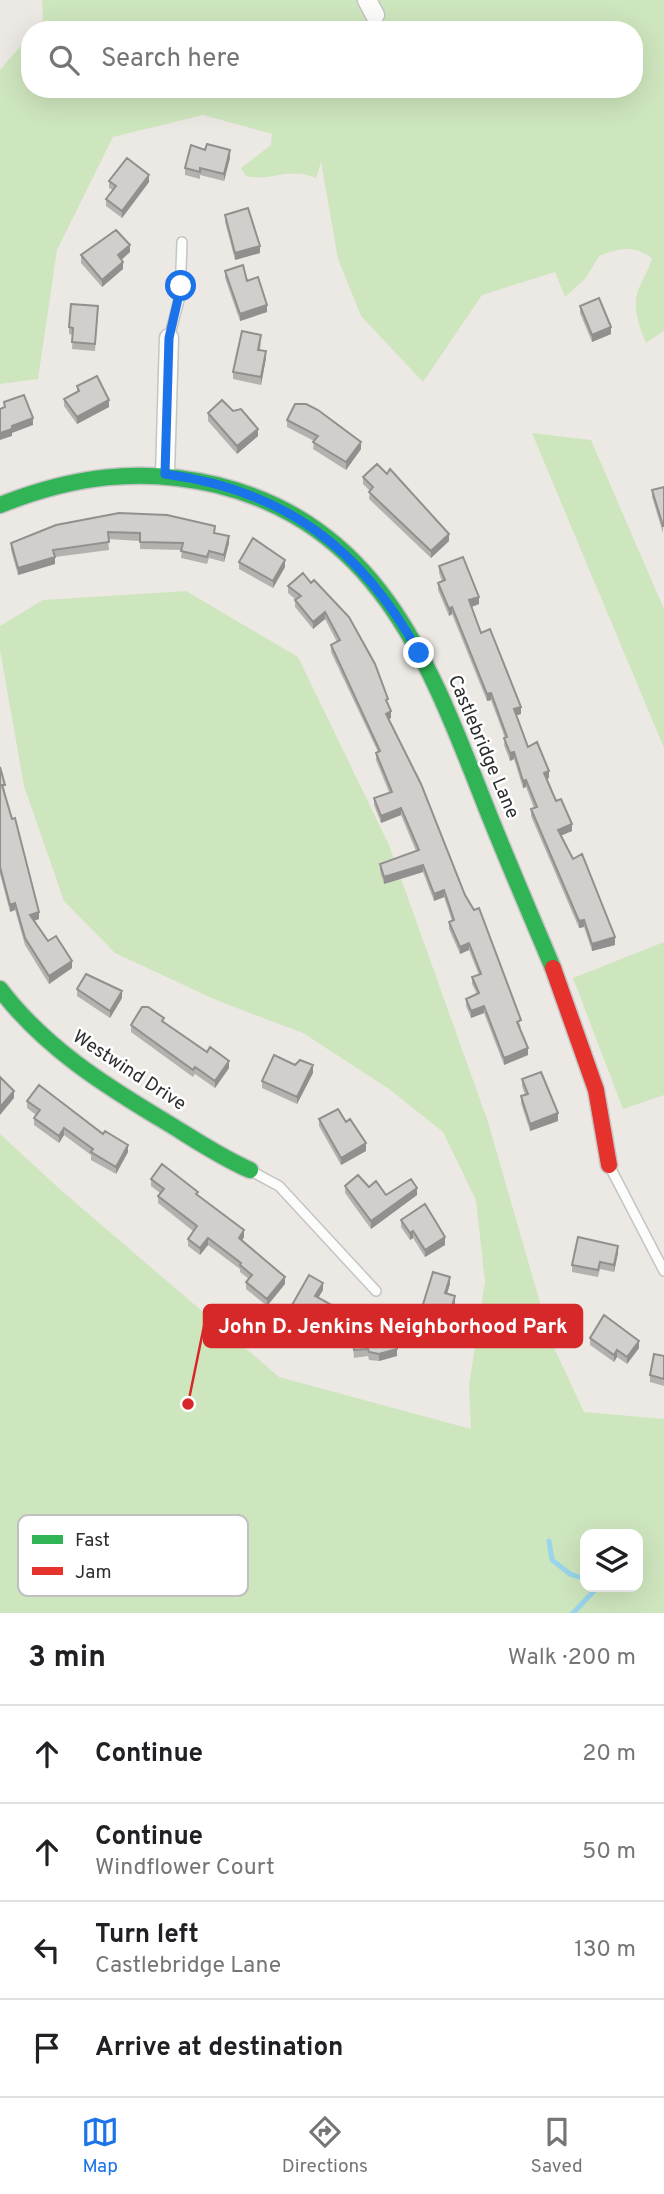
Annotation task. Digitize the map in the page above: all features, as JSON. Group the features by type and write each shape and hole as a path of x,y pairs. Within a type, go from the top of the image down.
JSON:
{"street":[{"path":"165,474 169,338"},
{"name":"Castlebridge Lane","path":"0,505 72,480 106,475 165,474 237,489 295,516 353,560 397,612 450,718 566,1002 602,1106 609,1166"},
{"name":"Westwind Drive","path":"0,989 24,1019 72,1061 229,1161 250,1170"}],"lane":[{"path":"169,338 180,296 182,242"},
{"path":"609,1166 664,1271"},
{"path":"250,1170 279,1186 376,1291"}],"green space":[{"path":"42,0 664,0 664,331 646,343 637,313 637,294 652,258 638,251 620,250 599,256 586,278 565,297 555,272 482,295 423,382 361,316 338,259 321,162 316,178 298,173 246,176 241,168 271,145 272,134 203,115 113,137 57,250 38,379 0,384 0,70 21,46 21,98 643,98 643,21 43,20"},
{"path":"532,433 591,440 664,609 664,748"},
{"path":"186,591 298,657 389,845 488,1122 551,1341 584,1412 664,1419 664,1613 0,1613 0,1134 63,1192 279,1377 471,1429 469,1385 485,1282 476,1200 443,1132 389,1089 303,1033 216,1000 115,953 64,901 24,786 0,650 0,626 43,600"},
{"path":"664,942 664,1095 623,1109 573,978"}],"building":[{"path":"207,144 230,150 224,174 200,168 200,172 185,168 191,145 205,150"},
{"path":"127,158 149,175 122,211 106,199 116,186 109,181"},
{"path":"248,208 260,246 235,253 225,215"},
{"path":"116,230 130,245 118,255 123,262 102,280 81,255"},
{"path":"243,265 247,281 258,277 267,305 240,314 225,271"},
{"path":"599,298 611,327 592,335 580,306"},
{"path":"71,304 98,306 95,344 72,342 73,328 69,327"},
{"path":"242,331 261,335 258,350 266,351 261,377 233,372"},
{"path":"97,376 109,400 77,417 64,399 79,391 77,386"},
{"path":"24,395 33,418 0,433 0,409 5,407 4,402"},
{"path":"222,400 233,411 241,409 258,429 237,446 208,413"},
{"path":"295,404 306,404 318,410 361,442 346,462 313,442 318,436 287,420"},
{"path":"377,464 387,474 390,469 449,534 431,551 369,492 373,487 363,477"},
{"path":"664,487 664,526 663,526 652,490"},
{"path":"119,513 167,515 215,526 214,533 229,536 224,555 209,551 207,557 181,551 183,543 140,542 140,533 108,532 109,542 53,550 55,557 18,568 11,543 56,525"},
{"path":"253,538 285,560 273,581 239,562"},
{"path":"463,557 479,597 469,600 481,633 490,629 521,707 514,709 528,747 537,742 549,771 544,773 556,801 561,799 572,824 558,830 573,859 582,854 615,937 592,944 584,920 579,921 531,809 537,807 526,780 523,781 514,752 510,753 491,693 487,694 452,607 449,609 438,583 445,580 439,566"},
{"path":"303,573 311,583 314,580 349,617 375,664 391,711 386,714 421,784 465,895 474,910 479,908 521,1020 517,1022 528,1048 504,1058 484,1006 471,1011 466,999 479,993 472,977 481,974 469,943 460,947 449,922 454,920 444,890 434,894 423,865 384,877 380,864 419,850 401,808 381,816 374,798 392,792 376,753 380,751 331,645 340,640 325,612 313,622 295,600 301,596 288,586"},
{"path":"0,767 5,785 2,785 12,819 15,818 39,912 30,915 48,941 56,936 72,961 49,976 25,938 15,903 10,905 0,867"},
{"path":"86,974 122,991 110,1011 77,989"},
{"path":"142,1007 148,1007 164,1018 162,1021 207,1052 210,1047 229,1061 215,1081 195,1067 193,1070 131,1025"},
{"path":"274,1055 295,1065 300,1060 313,1065 297,1097 262,1081"},
{"path":"541,1072 558,1113 530,1124 521,1096 528,1094 522,1079"},
{"path":"0,1077 14,1091 0,1107"},
{"path":"39,1085 103,1134 105,1131 128,1145 116,1167 91,1152 93,1149 64,1128 59,1136 34,1118 40,1110 27,1101"},
{"path":"338,1109 346,1122 350,1119 366,1143 341,1158 319,1119"},
{"path":"162,1164 244,1230 239,1238 285,1277 267,1299 246,1282 252,1275 241,1263 208,1238 200,1248 188,1239 197,1226 158,1196 164,1189 151,1179"},
{"path":"358,1175 369,1187 376,1181 386,1195 411,1179 417,1188 371,1221 345,1186"},
{"path":"425,1204 445,1237 425,1250 413,1231 410,1233 401,1220"},
{"path":"578,1237 618,1246 614,1265 600,1262 598,1270 572,1265"},
{"path":"433,1272 450,1277 445,1293 455,1296 447,1323 420,1314"},
{"path":"309,1275 323,1283 315,1296 337,1308 325,1333 301,1319 303,1316 297,1313 300,1309 292,1305"},
{"path":"604,1315 639,1341 627,1357 617,1350 614,1355 590,1338"},
{"path":"394,1322 397,1349 379,1354 369,1352 368,1349 354,1350 352,1332"},
{"path":"654,1354 664,1356 664,1379 650,1375"}],"waterway":[{"path":"549,1541 552,1560 570,1574 580,1577"},
{"path":"573,1613 593,1592"}],"traffic: fast":[{"path":"0,505 80,481 107,477 161,476 217,485 273,504 319,532 358,566 391,606 418,651 442,699 553,968"},
{"path":"0,989 36,1029 98,1079 218,1154 250,1170"}],"traffic: jam":[{"path":"553,968 596,1090 609,1165"}],"place":[{"name":"John D. Jenkins Neighborhood Park","path":"188,1404"}],"route":[{"path":"181,286 169,338 165,474 237,489 295,516 325,536 353,560 377,587 397,612 419,653"}]}
